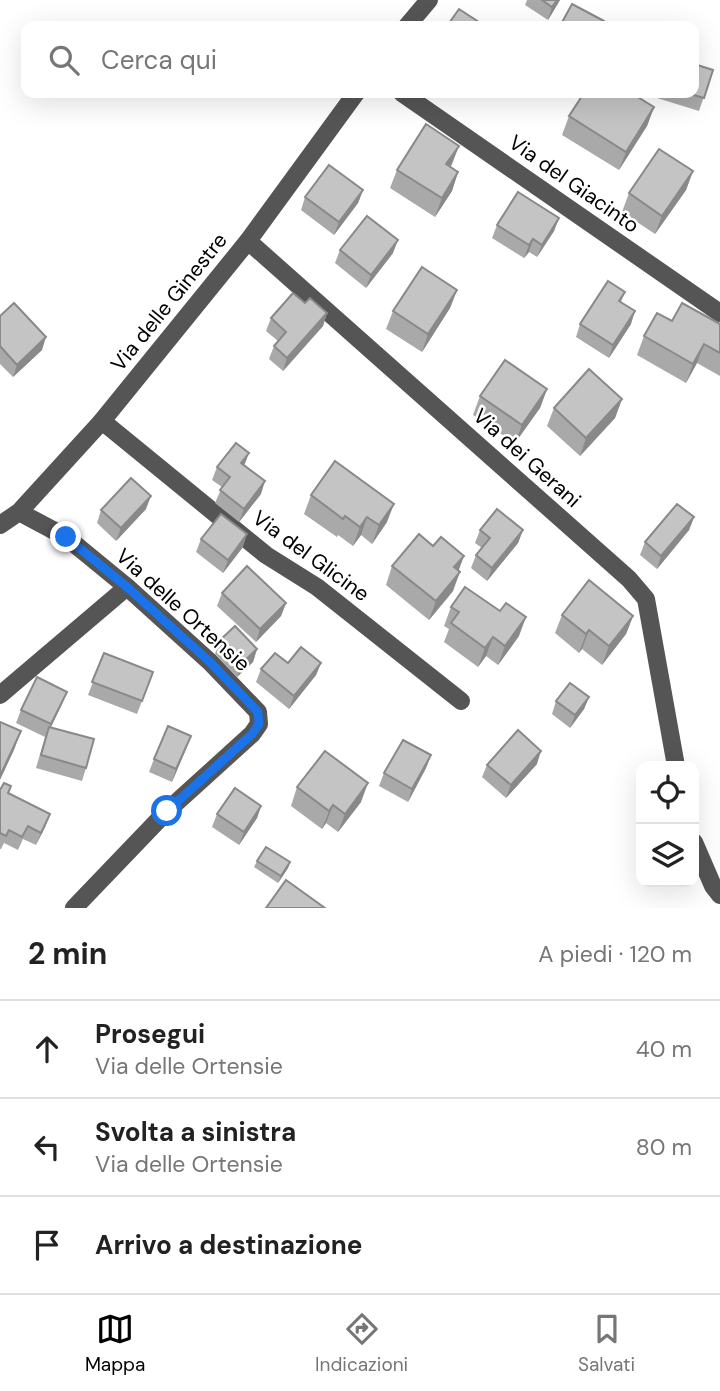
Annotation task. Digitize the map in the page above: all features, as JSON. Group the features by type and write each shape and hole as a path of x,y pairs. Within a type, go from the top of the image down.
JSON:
{"street":[{"path":"411,21 429,0"},
{"name":"Via delle Ginestre","path":"0,525 19,512 102,421 248,241 352,98"},
{"name":"Via del Giacinto","path":"409,98 720,313"},
{"name":"Via dei Gerani","path":"248,241 629,579 646,599 675,761"},
{"name":"Via del Glicine","path":"102,421 267,555 317,587 461,701"},
{"name":"Via delle Ortensie","path":"19,512 66,537 127,587 210,662 258,712 259,724 252,734 167,811 74,908"},
{"path":"0,695 127,587"},
{"path":"699,854 713,886 720,895"}],"building":[{"path":"542,0 557,0 552,7"},
{"path":"572,4 604,21 563,21"},
{"path":"459,9 477,21 451,21"},
{"path":"699,66 713,70 704,98 699,97"},
{"path":"581,98 639,98 654,107 626,152 569,116"},
{"path":"426,124 459,146 446,164 458,172 442,198 397,170"},
{"path":"659,149 693,171 662,216 629,193"},
{"path":"329,165 363,190 339,222 305,197"},
{"path":"518,192 559,218 542,245 533,239 529,245 497,225"},
{"path":"367,216 398,240 371,275 340,250"},
{"path":"422,267 457,290 428,334 393,311"},
{"path":"608,281 625,292 619,301 635,311 613,345 580,324"},
{"path":"293,293 305,303 310,298 327,313 287,358 274,346 286,332 271,318"},
{"path":"14,303 46,337 17,365 0,346 0,316"},
{"path":"682,303 720,324 720,353 704,344 693,364 644,336 657,313 672,321"},
{"path":"505,360 547,389 522,425 480,396"},
{"path":"589,369 622,399 586,438 554,408"},
{"path":"236,443 249,453 241,463 265,481 244,509 220,490 230,477 217,467"},
{"path":"335,461 394,504 379,525 367,517 360,527 345,516 343,519 311,495"},
{"path":"131,478 151,496 121,528 101,510"},
{"path":"677,504 694,517 661,556 645,542"},
{"path":"497,509 523,530 492,568 476,555 490,538 480,530"},
{"path":"221,514 247,534 228,560 201,539"},
{"path":"419,534 433,546 441,537 464,556 454,567 460,572 436,601 392,566"},
{"path":"247,566 286,603 260,629 222,593"},
{"path":"589,580 633,616 609,646 589,630 586,634 562,615"},
{"path":"465,587 500,611 506,603 526,617 505,646 493,637 485,648 451,623 459,612 451,607"},
{"path":"235,626 257,649 241,664 219,641"},
{"path":"301,647 321,663 294,696 261,669 275,653 288,663"},
{"path":"104,653 153,672 142,701 92,682"},
{"path":"37,677 67,692 51,724 21,710"},
{"path":"570,683 589,697 575,715 556,701"},
{"path":"0,722 21,731 0,776"},
{"path":"168,726 191,736 176,769 154,759"},
{"path":"49,727 94,739 86,768 41,755"},
{"path":"518,730 541,751 511,785 487,765"},
{"path":"403,740 431,755 412,789 384,773"},
{"path":"325,751 368,783 345,814 333,805 329,811 297,787"},
{"path":"4,783 11,786 8,793 50,814 41,833 28,826 22,837 9,830 6,836 0,833 0,790"},
{"path":"235,788 261,806 244,832 217,814"},
{"path":"266,847 290,862 281,876 257,861"},
{"path":"286,880 325,908 266,908"}],"route":[{"path":"66,537 127,587 210,662 258,712 259,724 252,734 167,811"}]}
